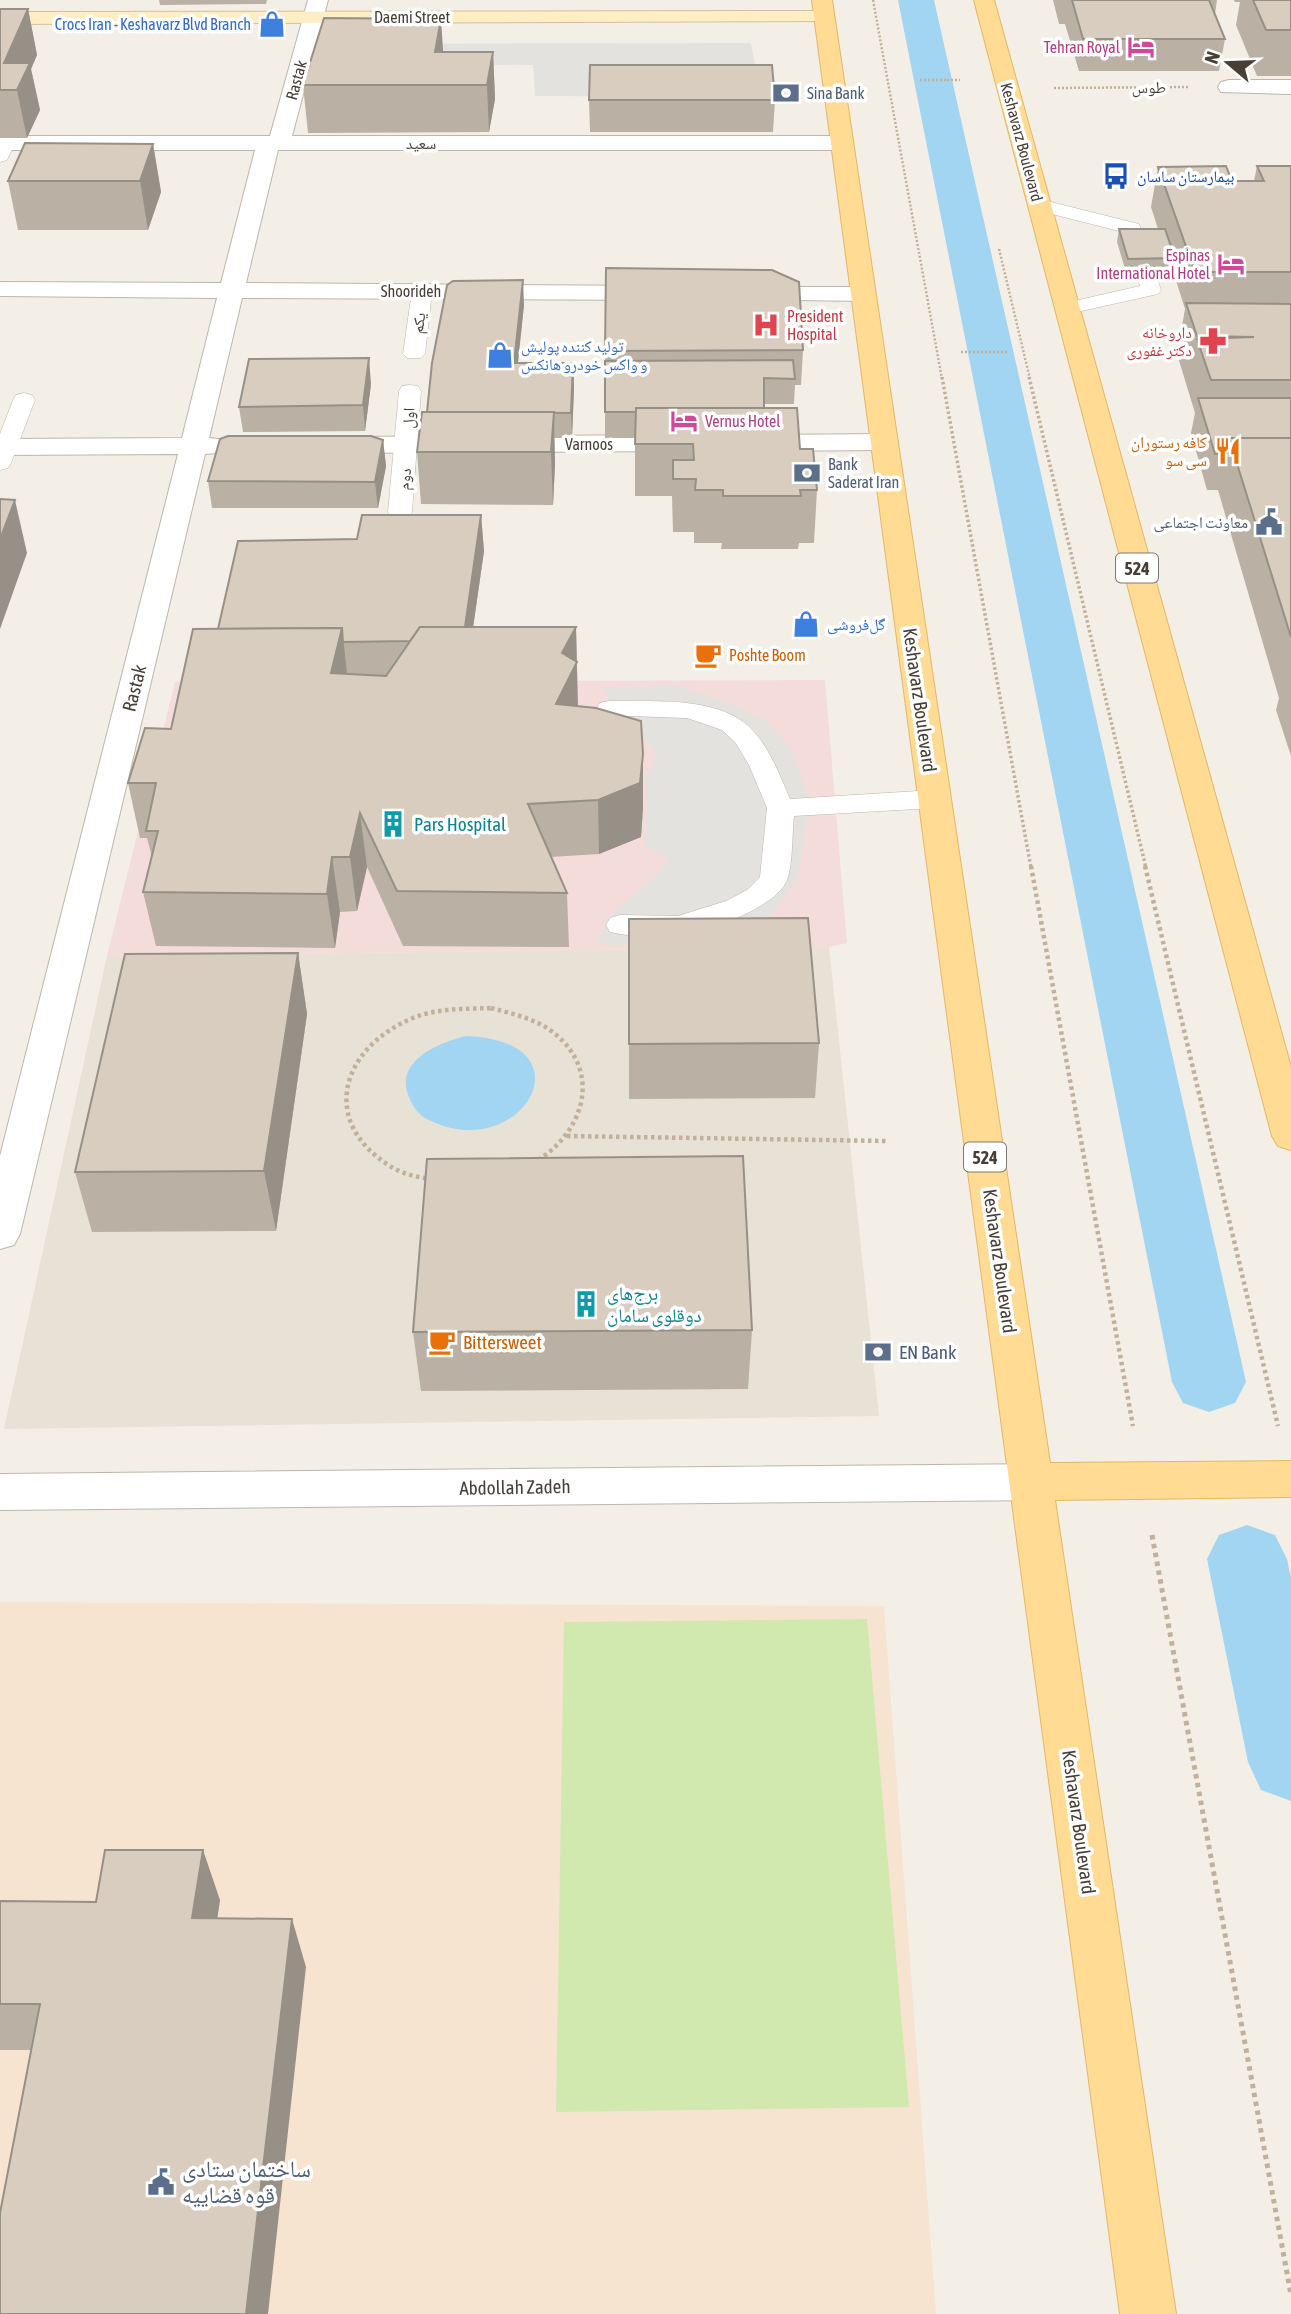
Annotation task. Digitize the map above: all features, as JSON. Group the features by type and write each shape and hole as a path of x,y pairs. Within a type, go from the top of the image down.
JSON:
{"main road":[{"name":"Keshavarz Boulevard","path":"984,0 1291,1136"},
{"name":"Keshavarz Boulevard","path":"823,9 1148,2314"},
{"path":"1031,1482 1291,1479"}],"street":[{"name":"Daemi Street","path":"0,18 315,9 823,9"},
{"name":"Rastak","path":"0,1234 232,290 315,9"},
{"path":"1229,87 1291,87"},
{"name":"سعید","path":"2,147 274,143 842,143"},
{"name":"Shoorideh","path":"0,289 684,293"},
{"path":"726,293 863,294"},
{"name":"Varnoos","path":"300,445 884,442"},
{"path":"2,453 247,446"},
{"name":"Abdollah Zadeh","path":"0,1492 1031,1482"}],"lane":[{"path":"1040,205 1132,228 1152,290 1068,309"},
{"name":"یکم","path":"414,354 422,292"},
{"name":"اول","path":"407,445 410,391"},
{"path":"2,453 24,400"},
{"name":"دوم","path":"400,512 407,445"},
{"path":"609,709 689,710 731,724 745,737 762,765 781,808 774,879 757,897 736,908 679,926 621,925"},
{"path":"781,808 934,799"}],"path":[{"path":"873,0 1291,2295"},
{"path":"956,67 959,80"},
{"path":"920,80 947,80"},
{"name":"طوس","path":"1008,88 1229,87"},
{"path":"998,243 1291,1479"},
{"path":"961,352 1009,352"},
{"path":"567,1136 582,1109 584,1082 575,1056 556,1034 528,1018 491,1008 452,1009 413,1018 380,1036 357,1061 345,1090 347,1120 364,1147 393,1168 432,1180 471,1181 509,1174 542,1158 567,1136 886,1141"}],"shaded area":[{"path":"751,43 756,71 745,97 535,96 533,65 334,64 335,44"},
{"path":"825,680 847,943 829,947 107,956 175,682"},
{"path":"677,685 737,707 769,723 793,753 811,806 798,876 776,911 731,944 597,945 608,917 669,860 643,844 647,809 645,775 652,769 655,751 609,701 603,688"},
{"path":"829,947 879,1416 4,1429 107,956"},
{"path":"0,1602 884,1606 936,2314 0,2314"}],"green space":[{"path":"867,1619 909,2107 556,2112 564,1622"}],"water":[{"path":"466,1036 505,1043 527,1058 535,1077 530,1097 515,1115 491,1127 462,1130 429,1120 417,1111 409,1097 406,1084 413,1063 432,1048"}],"building":[{"path":"1072,0 1209,0 1225,39 1083,39"},
{"path":"1253,0 1291,0 1291,30 1266,30"},
{"path":"0,9 28,9 4,63 30,63 17,90 0,90"},
{"path":"324,18 441,19 435,52 493,52 487,85 303,85"},
{"path":"590,65 772,65 775,100 589,100"},
{"path":"25,143 153,144 140,181 8,181"},
{"path":"1226,166 1232,181 1264,181 1257,166 1291,166 1291,272 1195,272 1158,167"},
{"path":"1119,229 1165,229 1175,258 1128,259"},
{"path":"606,268 772,270 799,282 803,350 605,351"},
{"path":"523,280 514,363 573,363 571,413 427,412 432,363 447,285 453,281"},
{"path":"1186,303 1291,304 1291,380 1211,380 1197,339 1254,337 1197,336"},
{"path":"369,358 363,405 239,407 249,359"},
{"path":"793,360 795,379 764,378 764,408 636,408 636,412 605,412 605,361"},
{"path":"1198,398 1291,398 1291,438 1229,438 1226,454 1215,454"},
{"path":"636,408 797,408 800,449 813,449 817,490 800,490 801,496 723,496 723,490 695,490 696,479 673,479 673,460 694,460 693,444 635,444"},
{"path":"422,412 554,412 551,452 417,452"},
{"path":"228,436 371,436 383,440 375,482 208,481 220,439"},
{"path":"1229,438 1291,438 1291,637"},
{"path":"0,499 15,500 0,539"},
{"path":"362,515 481,515 465,627 420,627 410,641 343,642 342,628 218,629 238,541 357,539"},
{"name":"Pars Hospital","path":"420,627 576,627 562,653 577,662 556,704 596,708 641,721 643,754 640,783 598,800 528,804 567,893 397,891 360,813 350,857 332,857 327,894 143,892 158,831 146,831 156,783 128,783 145,728 171,729 193,629 342,628 331,673 386,676"},
{"path":"808,918 819,1043 629,1044 629,919"},
{"path":"298,953 264,1171 75,1172 125,954"},
{"name":"برج‌های دوقلوی سامان","path":"743,1156 752,1330 413,1332 427,1159"},
{"name":"ساختمان ستادی قوه قضاییه","path":"105,1850 203,1850 192,1918 292,1919 246,2314 0,2314 0,2213 40,2004 0,2004 0,1901 96,1902"}],"waterway":[{"path":"916,0 1209,1382"},
{"path":"1247,1559 1291,1762"}],"place":[{"name":"Crocs Iran - Keshavarz Blvd Branch","path":"272,24"},
{"name":"Tehran Royal","path":"1141,47"},
{"name":"Sina Bank","path":"786,93"},
{"name":"بیمارستان ساسان","path":"1116,176"},
{"name":"Espinas International Hotel","path":"1231,264"},
{"name":"President Hospital","path":"766,325"},
{"name":"داروخانه دکتر غفوری","path":"1213,341"},
{"name":"تولید کننده پولیش و واکس خودرو هانکس","path":"500,355"},
{"name":"Vernus Hotel","path":"684,421"},
{"name":"کافه رستوران سی سو","path":"1228,451"},
{"name":"Bank Saderat Iran","path":"807,473"},
{"name":"معاونت اجتماعی","path":"1269,522"},
{"name":"گل‌فروشی","path":"806,624"},
{"name":"Poshte Boom","path":"708,655"},
{"name":"Pars Hospital","path":"393,824"},
{"name":"برج‌های دوقلوی سامان","path":"586,1304"},
{"name":"Bittersweet","path":"442,1342"},
{"name":"EN Bank","path":"878,1352"},
{"name":"ساختمان ستادی قوه قضاییه","path":"161,2182"}]}
